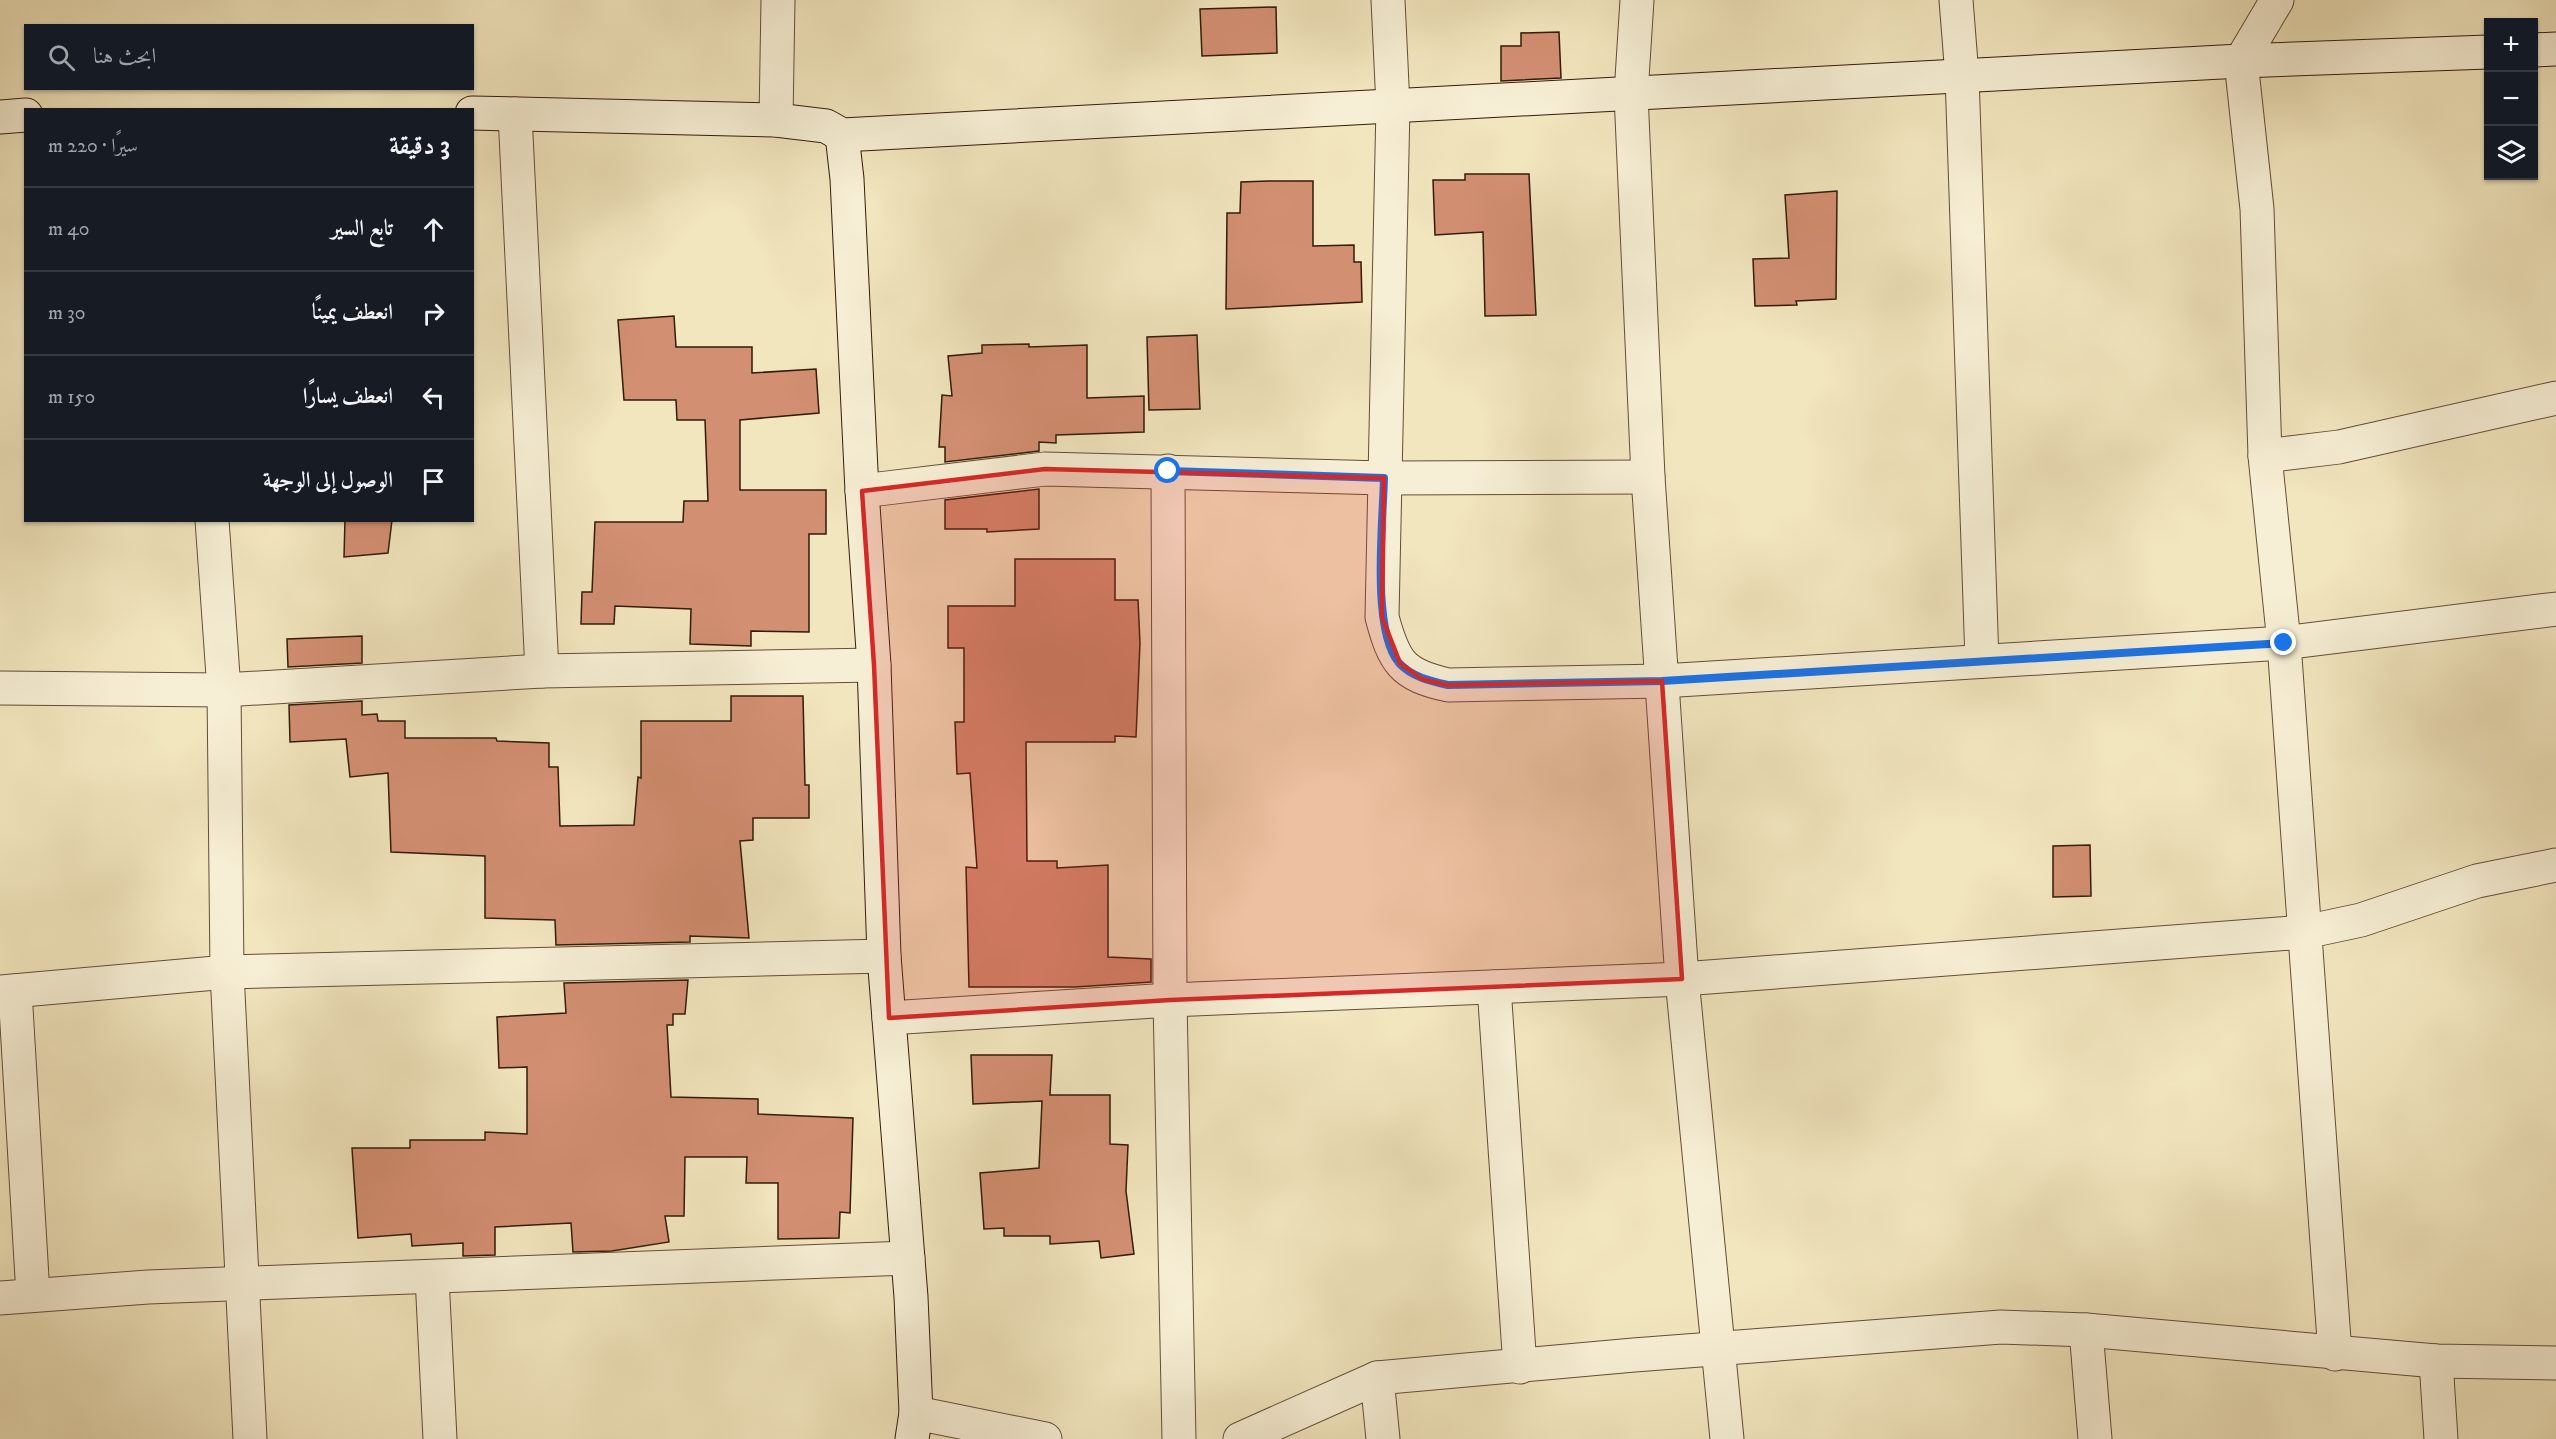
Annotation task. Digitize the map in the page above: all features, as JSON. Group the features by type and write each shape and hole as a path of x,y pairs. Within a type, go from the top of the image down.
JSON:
{"street":[{"path":"776,120 778,0"},
{"path":"1388,0 1393,106 1382,617 1390,646 1400,663 1422,679 1448,685 1662,681 2284,643 2556,609"},
{"path":"1637,0 1631,93 1648,477 1682,979 1727,1439"},
{"path":"1956,0 1962,76 1983,661"},
{"path":"2277,0 2241,62 2257,209 2265,456 2284,643 2335,1354"},
{"path":"2538,50 2556,49"},
{"path":"474,113 776,120 826,126 842,135 1962,76 2484,52"},
{"path":"515,114 542,671"},
{"path":"0,117 24,116"},
{"path":"842,135 847,178 862,491 874,665 884,956 908,1258 914,1426 1045,1439"},
{"path":"2265,456 2339,447 2556,398"},
{"path":"862,491 1045,470 1168,471 1384,478 1648,477"},
{"path":"1168,471 1170,1000 1179,1439"},
{"path":"212,522 224,690 227,972 250,1439"},
{"path":"0,688 224,690 542,671 874,665"},
{"path":"889,1018 1170,1000 1682,979 2305,932 2361,920 2477,881 2556,865"},
{"path":"33,1295 7,991 227,972 884,956"},
{"path":"1494,987 1520,1366"},
{"path":"0,1298 244,1285 908,1258"},
{"path":"432,1277 440,1439"},
{"path":"1240,1439 1377,1378 1624,1356 2001,1327 2086,1330 2335,1354 2436,1361 2556,1363"},
{"path":"2086,1330 2095,1439"},
{"path":"2436,1361 2441,1439"},
{"path":"1377,1378 1383,1439"}],"highlighted area":[{"path":"1045,469 1384,478 1382,617 1400,663 1422,679 1448,685 1662,681 1682,979 1170,1000 889,1018 874,665 862,491"}],"building":[{"path":"1276,7 1277,53 1202,56 1200,9"},
{"path":"1559,32 1561,78 1501,81 1501,46 1521,46 1521,33"},
{"path":"1465,174 1529,174 1536,315 1485,316 1483,232 1435,235 1433,180 1465,180"},
{"path":"1313,181 1313,246 1354,245 1354,262 1361,262 1362,302 1226,309 1227,213 1240,213 1241,182"},
{"path":"1837,191 1836,299 1796,301 1797,305 1755,306 1753,259 1789,258 1785,195"},
{"path":"674,316 676,347 752,347 752,373 816,369 819,413 740,420 740,490 826,490 826,534 809,534 809,632 751,631 751,646 690,644 691,609 615,606 614,624 581,624 582,592 592,592 595,522 683,522 684,501 708,501 705,420 677,420 676,400 624,400 618,320"},
{"path":"1197,335 1200,409 1149,410 1147,337"},
{"path":"1029,344 1029,347 1087,345 1087,398 1144,396 1144,432 1056,435 1056,443 1039,442 1039,451 945,462 945,447 939,447 942,395 952,396 948,356 982,353 982,345"},
{"path":"1039,489 1039,529 987,532 987,529 945,529 945,500"},
{"path":"345,522 392,522 388,553 344,557"},
{"path":"1015,559 1115,559 1115,600 1138,600 1140,643 1136,737 1115,736 1115,742 1026,742 1027,861 1057,861 1057,868 1108,865 1108,957 1151,959 1151,982 1075,987 969,987 966,867 977,868 970,773 957,774 955,722 964,722 964,648 948,648 948,606 1015,606"},
{"path":"362,636 362,663 288,667 287,639"},
{"path":"731,696 803,696 805,785 809,785 809,818 753,818 753,840 740,841 749,938 690,936 690,942 556,945 555,920 485,918 485,856 391,852 388,773 350,777 346,739 290,742 289,705 362,701 362,715 377,714 378,721 405,721 405,738 496,738 497,741 549,743 549,767 558,767 560,826 634,825 638,777 641,778 641,721 731,721"},
{"path":"2090,845 2091,896 2053,897 2053,846"},
{"path":"688,980 685,1014 673,1014 673,1025 667,1025 671,1097 758,1099 758,1114 853,1118 850,1213 840,1212 839,1238 778,1239 778,1183 746,1183 747,1157 685,1157 684,1216 665,1216 669,1242 612,1251 573,1252 571,1223 495,1227 495,1255 463,1256 463,1243 412,1246 411,1234 358,1238 352,1148 410,1148 410,1140 485,1140 485,1132 527,1134 527,1067 499,1068 497,1017 566,1013 564,983"},
{"path":"971,1055 1052,1055 1050,1095 1110,1095 1110,1144 1128,1145 1126,1191 1134,1254 1101,1258 1099,1241 1050,1244 1050,1236 1004,1236 1004,1228 984,1229 980,1173 1039,1168 1042,1101 973,1104"}],"route":[{"path":"1168,471 1384,478 1382,617 1390,646 1400,663 1422,679 1448,685 1662,681 2284,643"}]}
